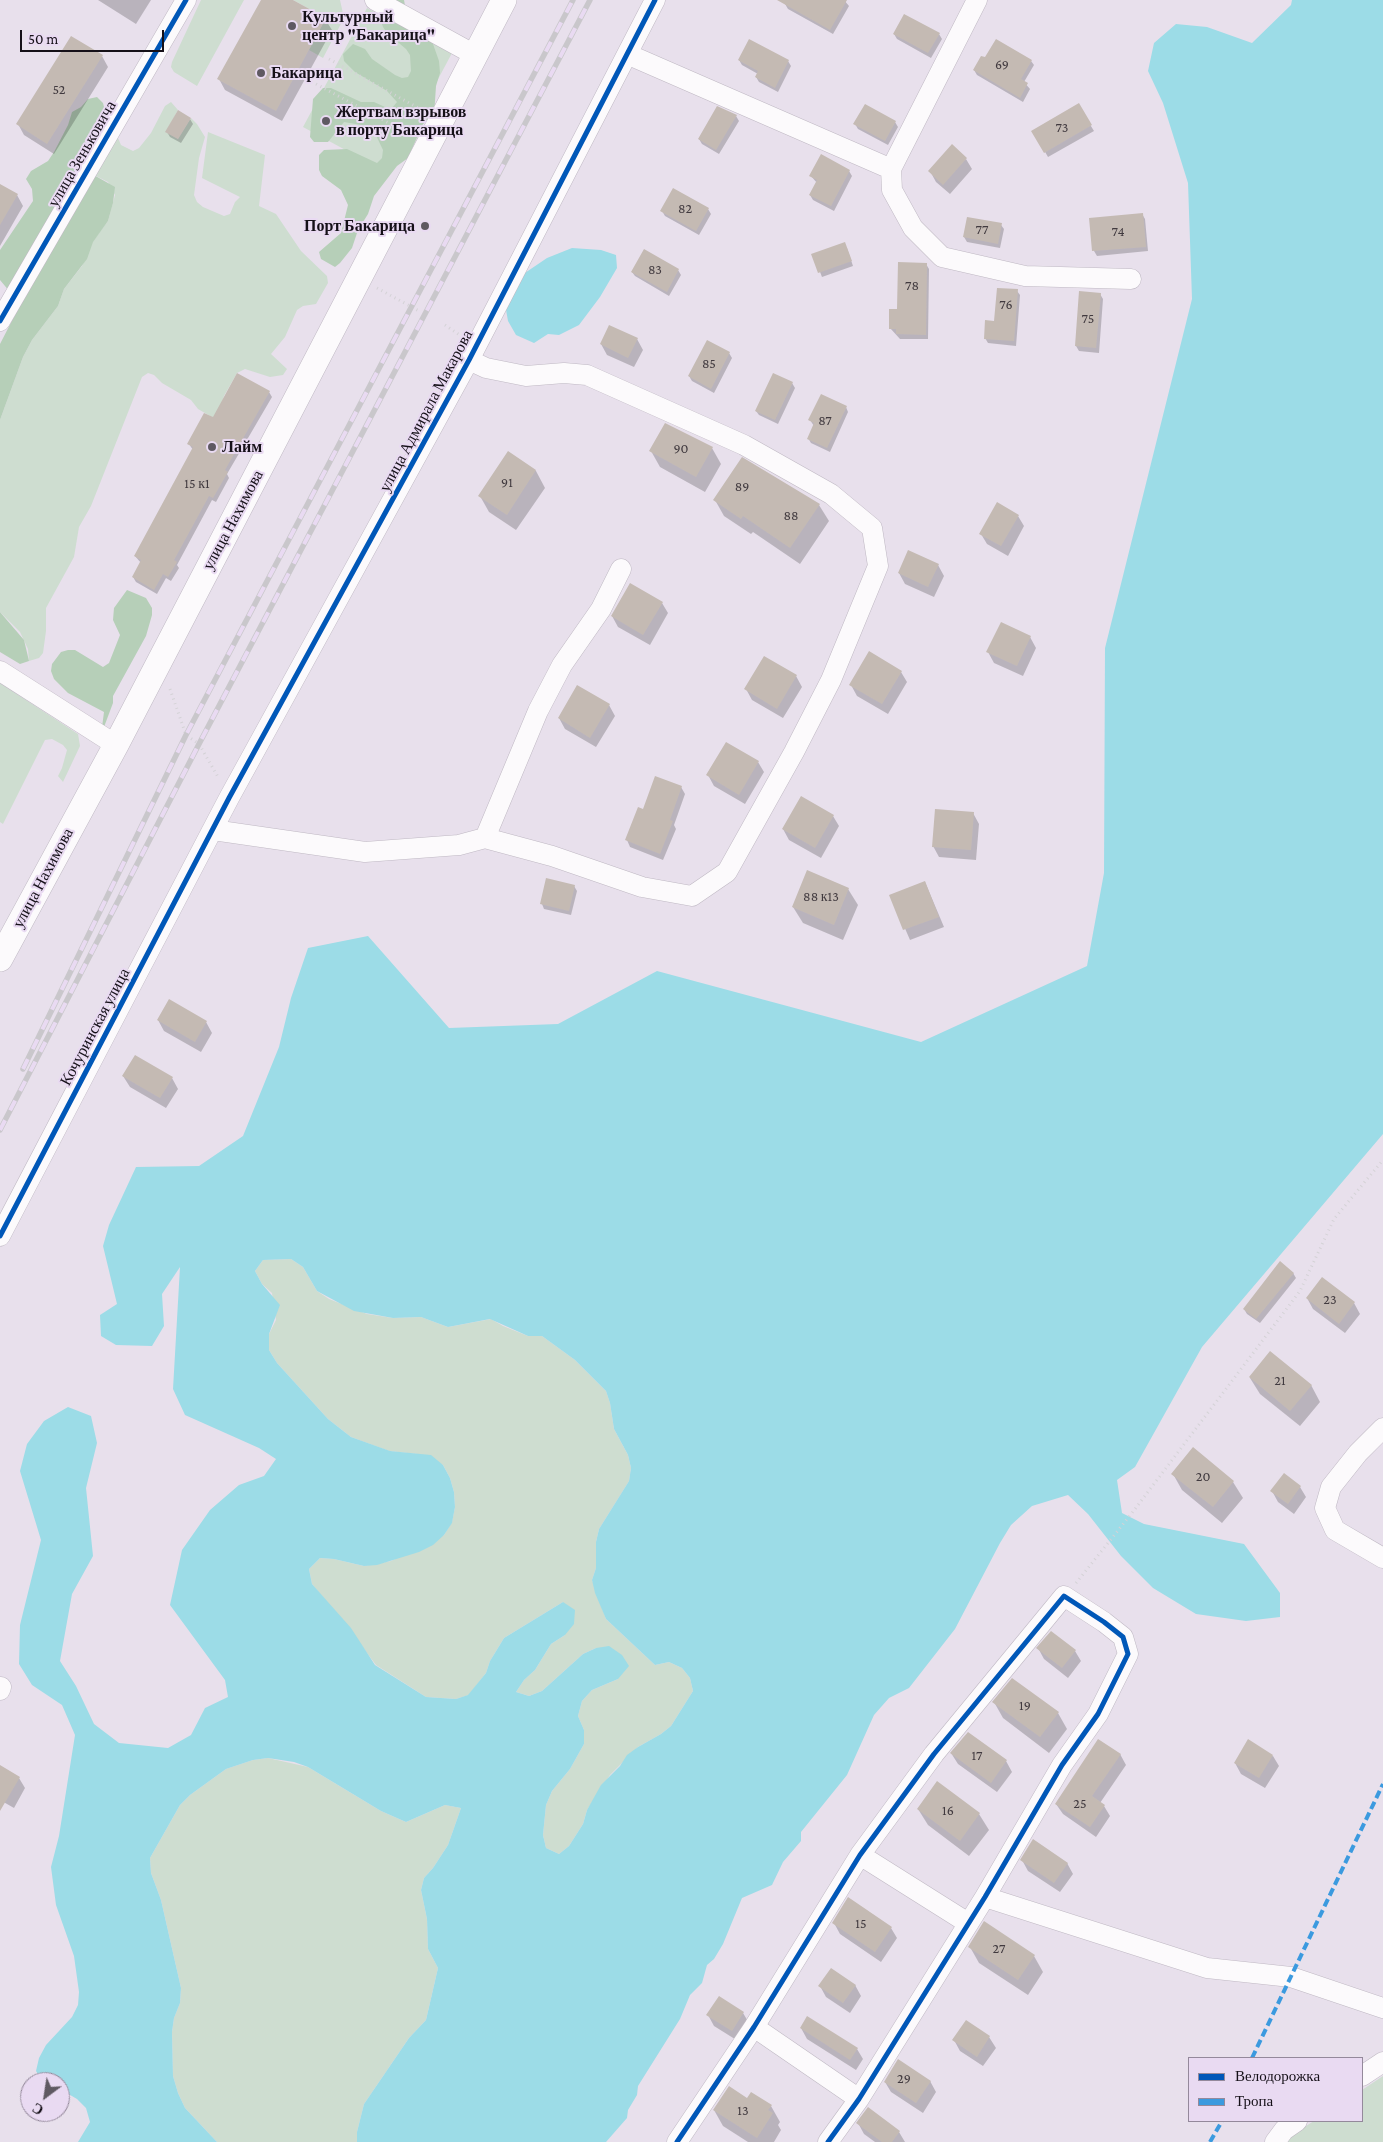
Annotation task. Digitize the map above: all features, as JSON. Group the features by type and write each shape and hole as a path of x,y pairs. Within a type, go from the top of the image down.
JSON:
{"main road":[{"name":"улица Нахимова","path":"0,959 116,744 504,0"}],"street":[{"name":"улица Зеньковича","path":"0,322 186,0"},
{"path":"375,0 475,55"},
{"name":"улица Адмирала Макарова","path":"213,830 469,360 655,0"},
{"path":"977,0 890,169 892,190 913,228 942,257 1025,276 1131,279"},
{"path":"627,54 890,169"},
{"path":"213,830 365,852 459,845 485,838 552,856 642,887 692,896 727,872 794,752 831,680 878,566 872,528 831,494 744,445 587,375 564,373 526,376 486,368 469,360"},
{"path":"485,838 546,696 562,664 601,610 621,569"},
{"path":"0,670 116,744"},
{"name":"Кочуринская улица","path":"0,1236 213,830"},
{"path":"1383,1428 1358,1453 1331,1487 1325,1508 1335,1530 1383,1558"},
{"path":"677,2142 754,2027 860,1855 934,1754 1064,1596 1123,1637 1128,1654 1098,1714 1062,1765 985,1897 859,2099 828,2142"},
{"path":"860,1855 968,1923"},
{"path":"985,1897 1207,1968 1291,1977 1383,2008"},
{"path":"754,2027 859,2099"},
{"path":"1363,2075 1383,2062"},
{"path":"1275,2142 1284,2130 1296,2122"}],"path":[{"path":"329,59 427,113"},
{"path":"316,84 414,137"},
{"path":"395,297 419,312"},
{"path":"445,325 460,335"},
{"path":"167,681 186,735 199,744 229,798"},
{"path":"1064,1596 1132,1513 1300,1291 1334,1219 1383,1160"}],"green space":[{"path":"201,0 244,0 197,86 174,72 171,67"},
{"path":"293,0 340,0 344,18 323,58 309,50 326,18"},
{"path":"378,0 404,0 406,11 436,32 433,44 439,61 440,73 436,86 434,116 423,124 408,158 397,166 374,196 352,248 335,267 321,259 319,252 341,233 348,205 341,190 322,176 319,170 319,155 324,150 347,149 377,163 382,158 383,150 373,129 367,126 344,122 328,142 314,142 310,137 313,99 323,88 331,88 361,102 374,102 392,108 397,102 387,91 355,72 344,61 343,54 353,44 365,49 372,59 395,75 402,78 408,77 411,71 410,55 383,27 379,15"},
{"path":"367,8 452,53 388,173 303,127"},
{"path":"97,97 103,103 107,119 92,174 115,187 108,221 93,242 87,259 64,289 58,306 32,340 23,357 0,420 0,344 17,311 10,292 0,280 0,250 33,201 32,189 26,179 31,171 48,161 68,125 72,112 81,107 88,99"},
{"path":"171,102 178,110 166,132 178,139 191,118 205,137 199,158 194,195 197,202 203,207 224,216 230,214 235,202 240,197 202,178 208,132 265,155 259,206 276,214 301,251 327,276 328,283 316,304 303,306 297,310 285,337 271,354 287,369 283,375 270,377 245,369 237,373 224,396 217,420 198,409 191,400 162,383 154,375 148,373 142,377 91,506 79,527 74,557 46,608 46,631 43,653 39,658 29,661 28,649 20,632 0,612 0,420 23,357 32,340 58,306 64,289 82,266 92,242 108,221 115,195 108,182 92,174 118,130 118,138 121,145 133,151 139,148 151,133 165,106"},
{"path":"127,590 146,598 152,608 152,615 146,636 113,696 113,703 101,735 104,712 68,693 54,679 51,671 52,664 61,652 68,650 75,650 103,667 109,663 120,635 113,620 114,608"},
{"path":"0,612 24,640 29,661 20,664 0,652"},
{"path":"0,683 78,734 80,746 63,782 58,776 67,750 63,745 52,739 45,740 3,824 0,822"},
{"path":"291,1259 303,1267 317,1291 329,1299 367,1314 393,1318 421,1317 448,1327 491,1319 528,1336 542,1336 575,1360 606,1391 614,1429 628,1455 631,1468 629,1481 599,1529 596,1542 596,1568 592,1580 606,1619 655,1665 669,1662 682,1668 690,1678 693,1691 671,1726 638,1747 610,1775 587,1810 583,1824 569,1846 559,1854 546,1848 543,1835 546,1805 552,1791 570,1769 584,1744 584,1730 578,1716 582,1701 592,1690 618,1679 596,1648 583,1654 542,1691 529,1696 516,1692 524,1680 535,1670 551,1644 565,1635 563,1602 504,1638 490,1661 486,1673 469,1695 456,1699 426,1697 376,1665 312,1584 309,1569 320,1558 334,1559 364,1566 391,1561 444,1535 452,1522 455,1507 454,1492 450,1478 443,1465 417,1454 389,1451 351,1437 328,1419 277,1363 269,1350 269,1334 276,1320 272,1293 262,1284 255,1271 263,1260"},
{"path":"268,1758 308,1767 381,1811 406,1822 445,1805 461,1808 448,1845 424,1878 421,1890 427,1919 428,1949 438,1968 426,2020 409,2038 364,2104 357,2132 357,2142 217,2142 185,2108 173,2076 172,2032 174,2018 180,2003 181,1988 161,1900 151,1873 150,1858 180,1805 190,1795 226,1769 253,1760"},
{"path":"1383,2076 1383,2142 1286,2142 1293,2134 1312,2122 1363,2122 1363,2089"}],"water":[{"path":"1292,0 1383,0 1383,1134 1202,1347 1135,1467 1117,1480 1122,1513 1144,1524 1244,1544 1280,1593 1280,1617 1246,1621 1196,1614 1153,1588 1121,1556 1088,1514 1068,1495 1032,1506 1011,1525 955,1629 909,1688 889,1698 874,1715 847,1775 801,1832 801,1841 783,1862 772,1885 742,1898 723,1944 714,1959 707,1965 702,1983 690,1995 680,2019 638,2086 637,2095 628,2110 627,2118 606,2142 357,2142 357,2132 364,2104 409,2038 426,2020 438,1968 428,1949 427,1919 421,1890 424,1878 448,1845 461,1808 445,1805 406,1822 381,1811 308,1767 294,1762 268,1758 253,1760 226,1769 190,1795 180,1805 150,1858 151,1873 161,1900 181,1988 180,2003 174,2018 172,2032 173,2076 185,2108 217,2142 78,2142 90,2122 86,2108 70,2095 70,2072 36,2071 39,2058 46,2045 72,2017 78,2005 79,1992 74,1956 56,1905 51,1867 59,1836 75,1735 62,1705 32,1685 19,1664 20,1625 41,1540 20,1471 27,1444 44,1421 68,1407 91,1416 97,1443 86,1488 93,1556 72,1594 60,1661 76,1686 94,1724 119,1743 168,1748 191,1735 205,1708 228,1697 225,1680 170,1605 182,1550 210,1510 239,1485 264,1476 276,1459 259,1448 185,1415 173,1389 180,1267 162,1294 164,1326 152,1346 116,1345 101,1336 100,1315 117,1304 103,1246 109,1225 136,1167 199,1166 243,1136 279,1047 291,998 308,948 368,936 449,1028 558,1024 657,971 921,1042 1087,966 1104,873 1105,648 1192,299 1188,183 1163,103 1148,71 1154,43 1176,24 1207,27 1252,43 1291,5","holes":["291,1259 303,1267 317,1291 354,1311 393,1318 421,1317 448,1327 490,1319 528,1336 542,1336 575,1360 606,1391 614,1429 628,1455 631,1468 629,1481 599,1529 596,1542 596,1568 592,1580 595,1593 606,1619 655,1665 669,1662 682,1668 690,1678 693,1691 671,1726 627,1755 620,1766 601,1785 587,1810 583,1824 569,1846 559,1854 546,1848 543,1835 546,1805 552,1791 570,1769 584,1744 584,1730 578,1716 582,1701 592,1690 618,1679 629,1666 622,1655 609,1646 596,1648 583,1654 542,1691 529,1696 516,1692 524,1680 535,1670 551,1644 565,1635 574,1624 575,1610 563,1602 504,1638 490,1661 486,1673 468,1695 456,1699 426,1697 375,1665 351,1628 312,1584 309,1569 320,1558 334,1559 364,1566 377,1565 419,1552 433,1545 444,1535 452,1523 455,1507 454,1492 450,1478 443,1465 431,1455 390,1451 351,1437 328,1419 277,1363 269,1350 269,1334 280,1305 262,1284 255,1271 263,1260"]},
{"path":"572,248 601,250 616,255 617,268 600,297 579,325 559,335 548,334 534,343 516,335 508,321 505,304 516,279 547,258"}],"building":[{"path":"261,0 293,0 326,18 276,111 217,79"},
{"path":"777,0 847,0 830,30"},
{"path":"904,14 940,33 928,53 893,34"},
{"path":"71,36 103,55 47,144 16,124"},
{"path":"749,39 789,60 775,88 755,77 758,71 738,60"},
{"path":"996,39 1032,60 1021,79 1028,83 1020,98 973,70 981,56 985,57"},
{"path":"1079,103 1092,125 1044,153 1031,131"},
{"path":"865,104 896,121 885,141 853,124"},
{"path":"717,106 737,115 716,150 698,139"},
{"path":"178,110 191,118 178,139 165,132"},
{"path":"952,144 967,158 943,185 928,171"},
{"path":"821,154 850,170 831,206 809,195 817,180 809,176"},
{"path":"0,184 18,194 0,225"},
{"path":"673,188 709,208 696,231 660,211"},
{"path":"1143,213 1146,247 1092,251 1089,218"},
{"path":"967,217 1002,223 998,244 963,237"},
{"path":"845,242 852,261 818,273 811,254"},
{"path":"644,249 679,269 667,292 631,272"},
{"path":"898,262 927,263 926,335 896,334 896,329 889,329 889,309 897,309"},
{"path":"997,288 1018,289 1014,341 984,339 985,320 994,321"},
{"path":"1079,291 1101,293 1096,348 1075,346"},
{"path":"609,325 638,338 628,358 600,344"},
{"path":"707,340 730,352 711,389 688,376"},
{"path":"237,373 270,391 225,470 228,472 213,498 209,496 174,560 177,562 168,577 163,574 154,590 132,577 141,560 134,556 193,447 187,444 204,413 213,417"},
{"path":"773,373 793,382 775,420 755,411"},
{"path":"821,394 847,406 827,448 807,439 814,423 808,420"},
{"path":"665,423 713,447 696,477 649,451"},
{"path":"508,451 536,470 507,515 478,496"},
{"path":"742,457 820,504 790,548 743,516 741,519 713,500"},
{"path":"997,502 1019,515 1001,546 979,534"},
{"path":"908,550 939,564 928,587 898,573"},
{"path":"630,583 663,602 643,635 611,616"},
{"path":"1001,622 1031,636 1017,666 986,652"},
{"path":"869,651 902,671 882,704 849,685"},
{"path":"764,656 797,675 777,709 744,689"},
{"path":"577,685 610,704 590,738 558,718"},
{"path":"726,742 759,761 739,795 706,775"},
{"path":"655,776 682,786 670,820 673,821 660,854 625,840 638,807 643,809"},
{"path":"801,796 834,815 815,848 782,829"},
{"path":"935,809 974,812 971,850 932,847"},
{"path":"807,870 849,888 834,925 792,907"},
{"path":"546,878 575,885 569,911 540,904"},
{"path":"925,881 939,917 903,930 889,895"},
{"path":"169,999 207,1021 195,1042 157,1020"},
{"path":"135,1055 173,1077 160,1098 122,1076"},
{"path":"1280,1261 1294,1273 1256,1319 1243,1309"},
{"path":"1322,1277 1355,1302 1339,1324 1306,1298"},
{"path":"1270,1351 1312,1385 1290,1411 1249,1377"},
{"path":"1193,1447 1234,1481 1213,1507 1171,1474"},
{"path":"1284,1473 1301,1486 1288,1504 1270,1491"},
{"path":"1051,1631 1076,1650 1062,1668 1036,1648"},
{"path":"1012,1678 1059,1712 1040,1737 992,1702"},
{"path":"968,1732 1007,1760 991,1783 950,1753"},
{"path":"1098,1739 1121,1754 1092,1796 1105,1805 1090,1827 1055,1804"},
{"path":"1248,1739 1273,1755 1259,1778 1234,1763"},
{"path":"0,1765 20,1777 0,1811"},
{"path":"937,1781 980,1813 960,1841 917,1809"},
{"path":"1033,1839 1068,1863 1054,1883 1020,1860"},
{"path":"848,1897 892,1927 875,1952 832,1923"},
{"path":"984,1921 1035,1955 1018,1980 968,1947"},
{"path":"831,1968 856,1985 843,2003 818,1986"},
{"path":"719,1996 744,2012 732,2031 706,2015"},
{"path":"807,2016 858,2048 850,2060 800,2028"},
{"path":"966,2020 990,2036 977,2057 952,2040"},
{"path":"898,2059 931,2081 916,2103 884,2082"},
{"path":"729,2086 747,2098 751,2092 772,2105 768,2110 773,2113 757,2138 713,2110"},
{"path":"868,2107 900,2131 892,2142 882,2142 856,2123"}],"railway":[{"path":"23,1069 186,735 573,0"},
{"path":"0,1130 199,744 590,0"}],"marked path":[{"path":"1252,2057 1383,1784"},
{"path":"1210,2142 1221,2122"}],"cycle path":[{"path":"0,321 186,0"},
{"path":"0,1236 229,798 469,360 655,0"},
{"path":"677,2142 754,2027 860,1855 934,1754 1064,1596 1123,1637 1128,1654 1098,1714 1062,1765 985,1897 859,2099 828,2142"}],"place":[{"name":"Культурный центр \"Бакарица\"","path":"292,26"},
{"name":"Бакарица","path":"261,73"},
{"name":"Жертвам взрывов в порту Бакарица","path":"326,121"},
{"name":"Порт Бакарица","path":"425,226"},
{"name":"Лайм","path":"212,447"}]}
